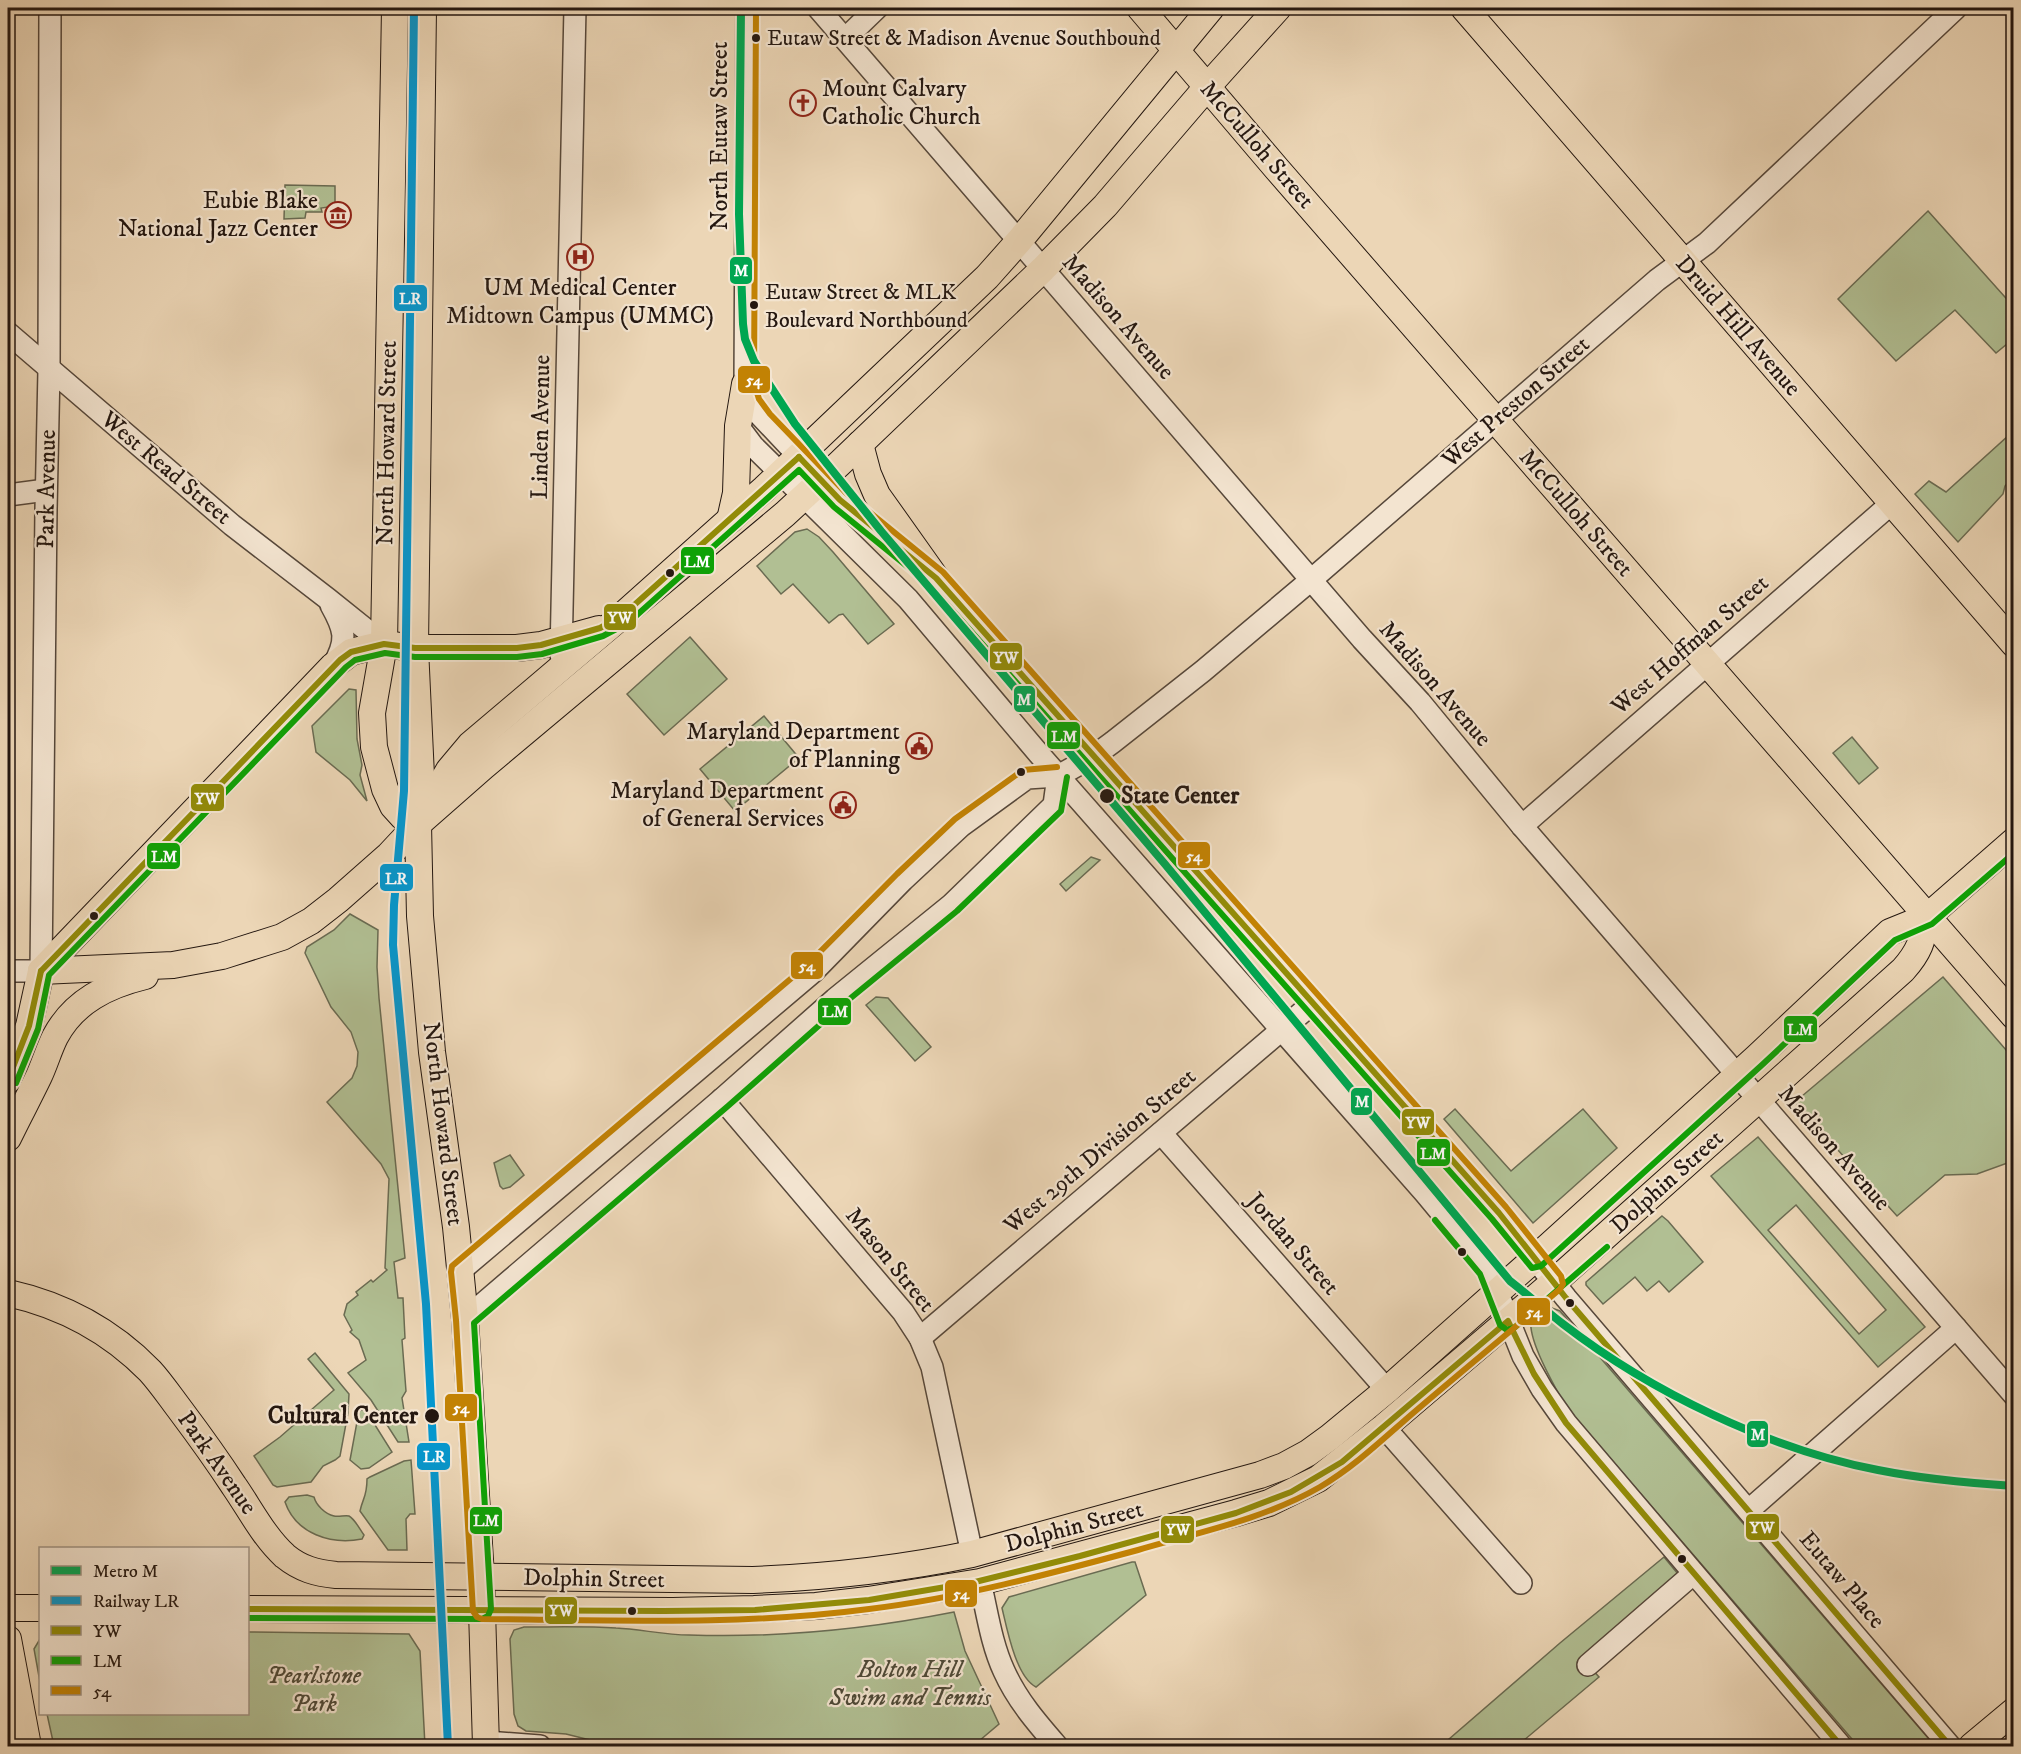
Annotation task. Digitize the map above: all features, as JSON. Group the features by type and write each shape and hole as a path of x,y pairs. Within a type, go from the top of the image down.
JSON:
{"main road":[{"name":"North Howard Street","path":"395,8 384,644 372,713 374,747 385,789 393,806 403,817 418,824"},
{"name":"North Howard Street","path":"423,8 415,648 421,776 418,824 420,916 432,1052 465,1319 481,1576 486,1744"},
{"name":"McCulloh Street","path":"1140,8 2013,1016"},
{"path":"418,824 449,770 470,745 622,616 730,520 987,277 1211,8"},
{"path":"41,971 174,965 222,956 282,937 311,921 338,900 388,855 418,824 484,766 813,488 860,444 1042,269 1104,206 1278,8"},
{"name":"Druid Hill Avenue","path":"1464,8 2013,644"},
{"path":"730,520 736,494 738,426 745,384"},
{"path":"860,444 868,474 877,495 936,578"},
{"path":"8,1080 29,1026 41,971 333,666 351,652 384,644 415,648 517,648 562,640 600,628 622,616"},
{"name":"Dolphin Street","path":"481,1576 674,1581 784,1579 924,1564 972,1554 1268,1472 1308,1453 1387,1390 1534,1259 1890,932 1927,917 2013,841"},
{"name":"Dolphin Street","path":"482,1610 673,1611 816,1606 949,1588 980,1582 1269,1503 1318,1479 1384,1427 1554,1282 1759,1100 1903,970 1922,942 1927,917"},
{"path":"8,1138 55,1037 72,1013 102,991 174,965"},
{"name":"Park Avenue","path":"8,1293 38,1300 69,1313 119,1343 150,1372 202,1440 274,1545 301,1567 316,1573 336,1575 481,1576"},
{"path":"8,1608 39,1608"},
{"path":"249,1609 482,1610"},
{"path":"8,1639 28,1746"},
{"path":"1972,1746 2013,1711"}],"street":[{"name":"Park Avenue","path":"41,971 46,490 50,370 50,8"},
{"name":"Linden Avenue","path":"561,667 575,8"},
{"name":"North Eutaw Street","path":"747,8 745,384 751,404 790,465 813,488 1058,776 1425,1193 1488,1269 1508,1321"},
{"name":"Madison Avenue","path":"818,8 1311,580 1420,702 1522,826 2013,1395"},
{"path":"845,39 877,8"},
{"name":"West Preston Street","path":"460,1271 813,972 903,880 961,826 1028,778 1058,776 1094,756 1203,671 1311,580 1657,280 1707,243 1956,8"},
{"name":"West Read Street","path":"8,333 232,525 384,644"},
{"name":"North Eutaw Street","path":"738,426 753,446 790,465"},
{"name":"North Eutaw Street","path":"813,488 840,500 936,578 1499,1213 1554,1282"},
{"path":"8,495 46,490"},
{"name":"West Hoffman Street","path":"1522,826 1892,503"},
{"name":"West Read Street","path":"328,599 338,617 344,640 343,648 333,666"},
{"path":"465,1319 835,999 951,905 1054,805 1058,776"},
{"path":"8,971 41,971"},
{"name":"West 29th Division Street","path":"920,1338 1313,1003"},
{"name":"Mason Street","path":"722,1099 903,1312 920,1338 932,1367 972,1554"},
{"name":"Jordan Street","path":"1161,1133 1387,1390"},
{"name":"Eutaw Place","path":"1554,1282 1950,1746"},
{"path":"1508,1321 1528,1365 1560,1415 1841,1746"},
{"path":"1749,1510 1956,1328"},
{"path":"1384,1427 1521,1583"},
{"path":"1588,1665 1693,1574"},
{"path":"980,1582 996,1651 1004,1670 1026,1710 1057,1746"},
{"path":"486,1744 540,1746"}],"green space":[{"path":"285,185 335,186 335,206 321,208 322,212 306,212 305,218 284,219"},
{"path":"1928,211 2013,306 2013,339 1996,353 1955,310 1896,361 1838,299"},
{"path":"2008,436 2013,445 2013,476 2005,486 2003,494 1958,542 1915,494 1929,481 1946,492"},
{"path":"807,529 819,537 833,552 894,624 868,644 843,614 829,623 793,584 781,594 757,566 795,532"},
{"path":"690,637 727,679 664,735 627,694"},
{"path":"349,689 356,690 357,739 362,765 360,775 367,801 350,780 316,752 312,726"},
{"path":"764,716 799,758 735,811 700,769"},
{"path":"1852,737 1878,768 1859,784 1833,753"},
{"path":"1091,857 1100,860 1066,891 1060,884"},
{"path":"350,914 378,930 379,998 405,1258 394,1262 398,1298 403,1298 405,1338 402,1340 406,1391 402,1398 409,1442 398,1442 371,1400 348,1373 366,1360 359,1340 350,1332 352,1330 344,1315 347,1304 358,1295 356,1292 387,1270 385,1268 389,1179 381,1164 327,1102 352,1078 357,1066 358,1052 351,1032 331,1007 305,953 307,947 334,930"},
{"path":"1943,977 2013,1058 2013,1161 1977,1174 1945,1175 1897,1216 1795,1102"},
{"path":"876,997 888,998 931,1047 915,1061 866,1005"},
{"path":"1455,1109 1511,1171 1583,1109 1617,1148 1533,1223 1444,1119"},
{"path":"1758,1137 1925,1327 1878,1367 1711,1176","holes":["1796,1205 1886,1310 1859,1334 1768,1230"]},
{"path":"510,1155 524,1175 510,1187 503,1189 500,1186 494,1163"},
{"path":"1662,1216 1703,1262 1669,1292 1659,1281 1647,1291 1635,1277 1603,1304 1586,1285 1586,1282"},
{"path":"1549,1307 1560,1311 1935,1746 1858,1746 1566,1407 1544,1365 1531,1330 1531,1321"},
{"path":"315,1353 349,1394 340,1456 323,1466 311,1482 277,1487 273,1485 254,1456 280,1437 334,1390 308,1359"},
{"path":"365,1409 392,1452 369,1468 361,1469 350,1460 359,1411"},
{"path":"411,1460 415,1514 410,1514 406,1519 407,1550 388,1550 360,1511 366,1493 367,1479 404,1461"},
{"path":"307,1495 314,1497 327,1513 334,1516 351,1517 364,1535 362,1539 327,1538 316,1535 297,1522 285,1502 289,1497"},
{"path":"1664,1557 1683,1580 1591,1668 1599,1677 1517,1746 1441,1746 1560,1643"},
{"path":"1135,1562 1146,1595 1036,1687 1029,1682 1013,1652 1002,1608 1009,1597"},
{"name":"Bolton Hill Swim and Tennis","path":"954,1612 965,1651 999,1724 973,1746 614,1746 566,1734 526,1731 518,1726 514,1714 510,1639 514,1630 524,1627 604,1627 680,1635 789,1634 856,1628"},
{"name":"Pearlstone Park","path":"249,1632 409,1634 420,1651 425,1746 54,1746 47,1715 249,1715"},
{"path":"39,1641 39,1676 34,1649"}],"metro line":[{"name":"M","path":"741,8 739,214 743,324 745,339 754,361 795,424 881,531 1164,863 1510,1281 1563,1324 1634,1373 1673,1395 1754,1433 1795,1448 1878,1470 1912,1476 2014,1486"}],"rail line":[{"name":"LR","path":"414,8 404,791 394,905 393,945 426,1304 448,1746"}],"transit line":[{"name":"54","path":"756,8 754,383 759,399 770,414 846,493 943,572 1506,1207 1561,1276 1563,1284 1560,1289 1345,1471 1299,1498 1231,1524 1004,1584 937,1599 869,1609 773,1618 676,1621 482,1619 477,1617 473,1611 452,1266 807,965 955,819 1023,770 1057,767"},
{"name":"YW","path":"799,457 840,500 936,578 1499,1213 1566,1298 1950,1746"},
{"name":"YW","path":"41,971 340,660 351,652 384,644 415,648 517,648 541,645 600,628 622,616 799,457"},
{"name":"LM","path":"16,1083 38,1029 49,975 346,667 355,660 385,653 415,657 517,657 542,654 603,636 628,623 799,470 834,507 930,585 1492,1219 1532,1268 1541,1266 1895,940 1932,924 2014,853"},
{"name":"LM","path":"249,1618 482,1619 488,1616 491,1609 474,1323 728,1106 841,1006 957,911 1061,811 1067,777"},
{"name":"YW","path":"8,1080 29,1026 41,971"},
{"name":"LM","path":"1435,1220 1480,1274 1500,1325 1507,1330 1514,1328 1607,1247"},
{"name":"YW","path":"249,1609 755,1610 869,1600 975,1582 1236,1513 1291,1492 1342,1462 1508,1321 1534,1374 1566,1423 1841,1746"}],"place":[{"name":"Eutaw Street & Madison Avenue Southbound","path":"756,38"},
{"name":"Mount Calvary Catholic Church","path":"803,103"},
{"name":"Eubie Blake National Jazz Center","path":"338,215"},
{"name":"UM Medical Center Midtown Campus (UMMC)","path":"580,257"},
{"name":"Eutaw Street & MLK Boulevard Northbound","path":"754,305"},
{"name":"Maryland Department of Planning","path":"919,746"},
{"name":"State Center","path":"1107,796"},
{"name":"Maryland Department of General Services","path":"843,805"},
{"name":"Cultural Center","path":"432,1416"}]}
